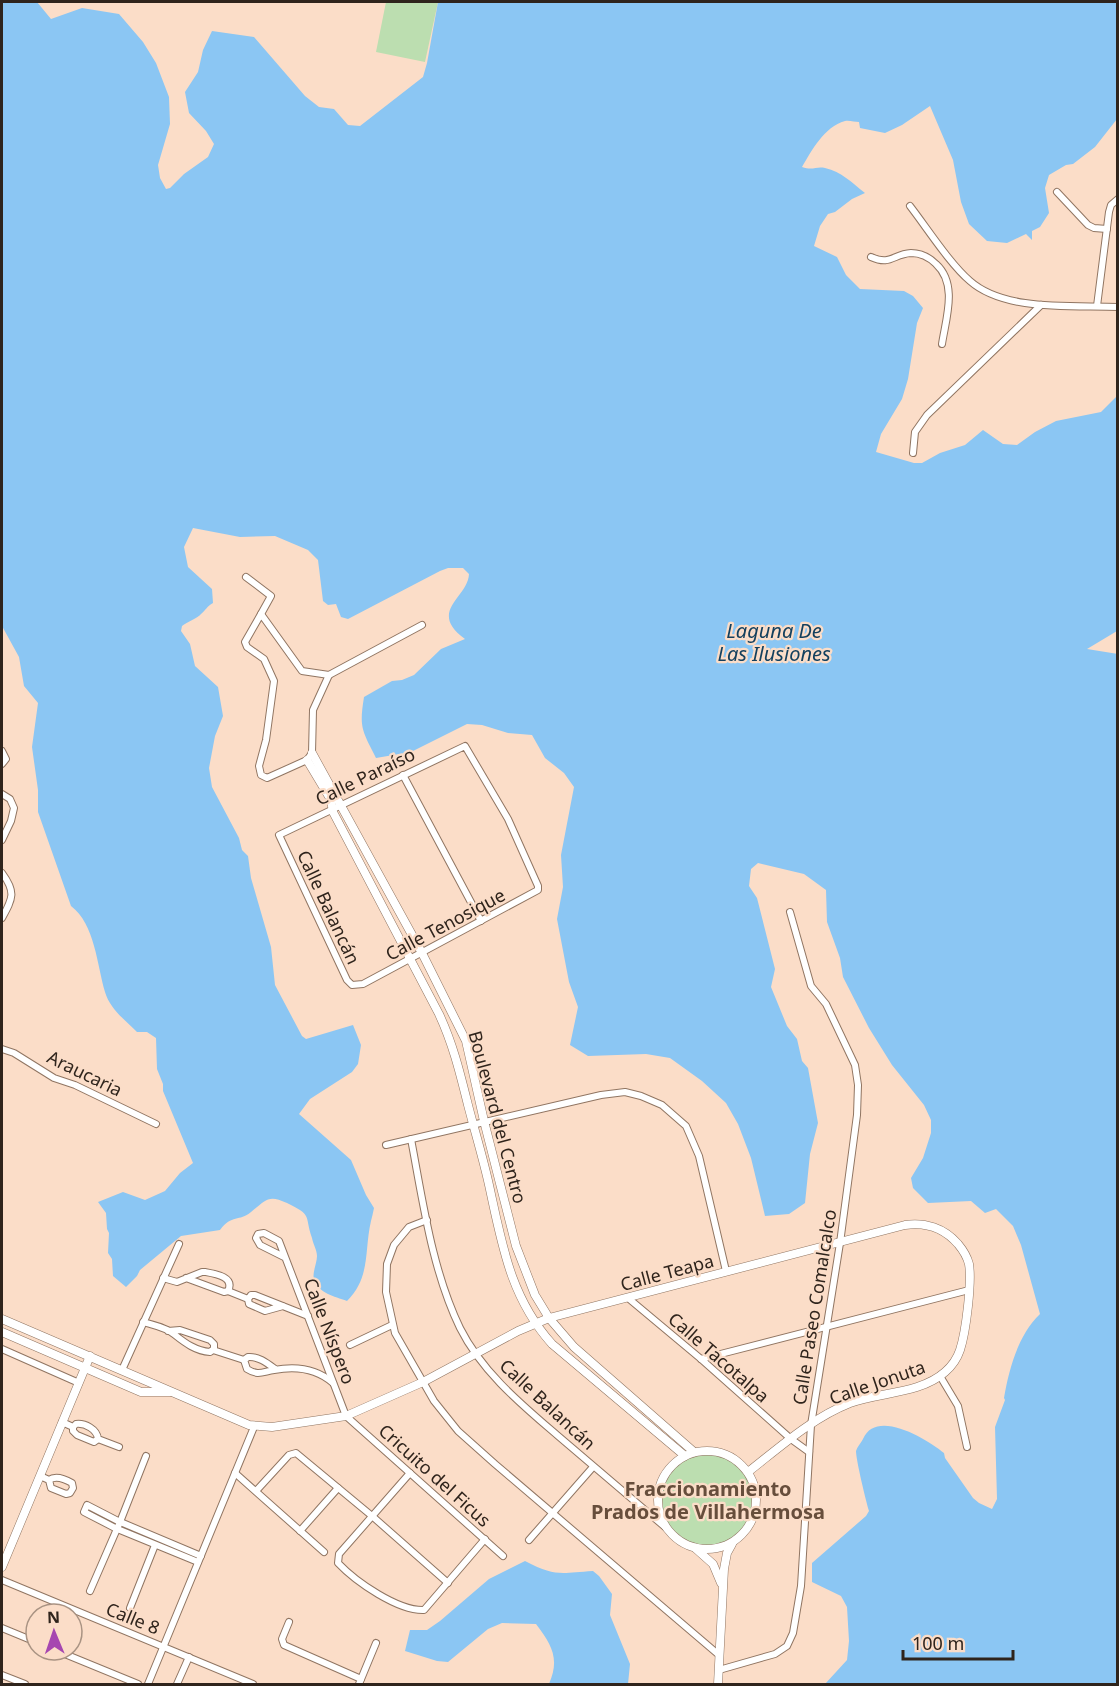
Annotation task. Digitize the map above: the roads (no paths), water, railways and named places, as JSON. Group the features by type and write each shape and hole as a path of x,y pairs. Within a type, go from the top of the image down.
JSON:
{"street":[{"path":"1058,192 1088,225 1107,229"},
{"path":"1097,306 1110,208 1118,199"},
{"path":"910,206 971,282 985,291 1016,301 1041,305 1118,307"},
{"path":"871,257 886,262 906,254 922,254 942,270 947,281 949,300 942,344"},
{"path":"942,270 953,261"},
{"path":"913,453 915,432 927,415 1041,305"},
{"path":"246,578 271,596 245,642 247,647 264,659 274,681 266,740 259,770 263,777 267,778 307,760 312,753 313,710 329,675"},
{"path":"261,614 302,671 329,675 422,625"},
{"name":"Calle Paraíso","path":"279,836 341,804 465,746 508,819 537,883"},
{"path":"2,751 6,756 2,764"},
{"name":"Boulevard del Centro","path":"312,753 332,794 332,809 453,1046 504,1257 516,1288 536,1322 560,1351 685,1456"},
{"name":"Boulevard del Centro","path":"307,760 341,804 422,953 466,1041 483,1121 520,1259 529,1284 549,1318 574,1347 694,1452"},
{"path":"403,775 481,921"},
{"path":"2,794 10,799 13,805 13,815 2,840"},
{"name":"Calle Balancán","path":"279,836 347,980 352,985 357,985"},
{"path":"2,873 12,887 12,893 2,918"},
{"name":"Calle Tenosique","path":"357,985 363,984 535,893 538,890 537,883"},
{"name":"Calle Paseo Comalcalco","path":"718,1670 775,1654 786,1647 792,1639 801,1586 811,1425 840,1243 857,1115 857,1075 853,1062 824,1001 811,986 790,912"},
{"name":"Araucaria","path":"2,1049 15,1053 54,1078 75,1084 156,1124"},
{"path":"386,1145 483,1121 619,1092 641,1095 662,1106 682,1122 694,1141 726,1271"},
{"name":"Calle Balancán","path":"411,1139 427,1220 450,1305 475,1354 516,1400 665,1527"},
{"path":"427,1220 405,1231 394,1245 388,1259 386,1292 392,1325 397,1338 446,1417 458,1431 719,1655"},
{"name":"Calle Teapa","path":"254,1426 282,1426 346,1416 423,1382 536,1322 909,1225 924,1225 939,1229 954,1240 966,1255 969,1267 969,1290"},
{"name":"Calle Níspero","path":"284,1257 258,1243 256,1238 258,1234 264,1233 277,1238 336,1385 346,1416"},
{"path":"122,1370 179,1244"},
{"path":"163,1278 174,1282 202,1272 212,1273 230,1282 228,1291"},
{"path":"186,1278 248,1299 249,1304 265,1311 283,1306"},
{"path":"701,1359 969,1290"},
{"name":"Calle Jonuta","path":"748,1472 811,1425 853,1402 923,1385 940,1376 953,1363 961,1347 969,1290"},
{"path":"248,1299 251,1295 255,1295 308,1316"},
{"name":"Calle Tacotalpa","path":"628,1298 809,1452"},
{"path":"2,1319 254,1426 148,1684"},
{"path":"144,1322 168,1331 182,1342 207,1352 213,1350 244,1360 253,1357 265,1362 275,1370"},
{"path":"350,1345 392,1325"},
{"path":"168,1331 180,1329 210,1340 214,1344 213,1350"},
{"path":"2,1332 141,1392 175,1393"},
{"path":"2,1349 79,1383"},
{"path":"2,1567 90,1356"},
{"path":"244,1360 247,1368 256,1373 264,1374 275,1370 300,1368 326,1377 336,1385"},
{"path":"940,1376 958,1406 968,1447"},
{"name":"Cricuito del Ficus","path":"346,1416 503,1556"},
{"path":"62,1422 73,1427 75,1434 84,1438 94,1442 98,1439 119,1447"},
{"path":"73,1427 80,1423 92,1428 97,1433 98,1439"},
{"path":"718,1684 727,1556 735,1541 748,1527 756,1507 755,1488 748,1472 734,1458 710,1451 694,1452 669,1468 659,1487 658,1505 665,1527 677,1539 694,1548 715,1567 723,1590"},
{"path":"256,1491 288,1456 294,1453 448,1582"},
{"path":"90,1591 119,1526 146,1456"},
{"path":"529,1540 593,1467"},
{"path":"235,1473 324,1552"},
{"path":"410,1473 338,1556 338,1563 354,1578 379,1594 423,1610 485,1539"},
{"path":"40,1476 49,1480"},
{"path":"300,1531 338,1488"},
{"path":"119,1526 87,1505 84,1512 199,1559"},
{"path":"130,1608 153,1541"},
{"path":"694,1548 713,1549 735,1541"},
{"name":"Calle 8","path":"2,1580 253,1684"},
{"path":"289,1622 282,1639 284,1645 360,1682 376,1643"},
{"path":"2,1628 24,1637"},
{"path":"177,1684 189,1657"},
{"path":"84,1662 138,1684"},
{"path":"2,1675 25,1684"}],"water":[{"name":"Laguna De Las Ilusiones","path":"2,2 37,2 51,19 82,8 119,14 143,42 156,63 169,97 170,124 158,165 160,178 166,189 208,157 214,144 206,131 189,113 185,92 198,72 203,50 212,31 254,37 305,96 319,107 334,109 348,125 360,126 423,77 438,2 1117,2 1117,119 1095,147 1073,164 1066,165 1049,175 1045,188 1049,213 1040,227 1032,231 1032,240 1026,234 1007,243 987,241 969,224 961,202 953,160 930,106 902,125 885,133 860,128 859,122 847,121 838,124 819,140 802,167 822,168 836,172 865,193 828,214 820,226 814,246 837,257 846,275 860,289 904,291 913,296 923,308 917,323 908,379 902,399 881,434 876,452 914,463 922,463 940,453 965,445 983,430 1003,444 1017,445 1056,421 1101,412 1117,396 1117,631 1087,649 1118,654 1117,1684 825,1684 847,1660 849,1641 847,1607 841,1596 812,1582 812,1563 869,1511 856,1451 870,1430 879,1426 890,1426 914,1434 944,1453 945,1458 973,1498 979,1503 992,1509 997,1499 995,1427 1005,1400 1009,1376 1020,1342 1032,1322 1040,1314 1021,1245 1013,1226 996,1209 985,1213 971,1201 928,1203 913,1188 911,1178 923,1158 931,1133 931,1120 924,1105 892,1065 869,1028 843,977 840,958 827,922 826,890 804,874 758,863 751,869 749,886 757,898 775,969 771,987 787,1026 797,1039 802,1061 808,1068 818,1123 810,1154 805,1203 789,1214 765,1216 751,1158 738,1124 726,1103 702,1081 670,1058 646,1054 588,1056 570,1045 578,1007 569,982 557,919 563,887 561,855 574,787 564,773 545,758 532,735 508,733 482,725 467,724 411,752 376,758 363,729 364,697 392,681 414,675 441,649 465,639 454,629 449,620 452,605 467,583 469,574 463,568 448,568 440,571 348,619 341,617 336,604 328,605 323,601 318,560 308,550 275,536 240,537 193,528 184,547 188,567 212,589 213,603 200,616 182,626 181,631 190,644 195,666 218,687 223,716 215,736 209,768 212,787 239,838 242,850 248,856 251,878 271,947 275,985 302,1036 306,1039 353,1025 361,1045 358,1064 352,1072 310,1099 299,1114 351,1160 374,1208 363,1273 355,1292 347,1301 328,1294 316,1284 314,1271 317,1254 304,1213 275,1199 268,1200 247,1215 228,1222 220,1230 181,1236 140,1270 126,1287 113,1276 112,1259 108,1253 109,1233 106,1213 98,1202 123,1192 145,1200 165,1191 180,1173 193,1163 163,1091 163,1084 157,1069 156,1038 147,1032 137,1032 110,1004 90,934 79,914 71,906 38,812 38,790 32,747 38,703 24,686 19,657 2,626"},
{"path":"525,1561 551,1572 593,1571 599,1576 612,1594 610,1615 630,1664 628,1684 549,1684 554,1667 553,1652 536,1624 502,1623 488,1629 448,1662 405,1651 410,1630 427,1630 489,1579"}],"district":[{"name":"Fraccionamiento Prados de Villahermosa","path":"708,1500"}]}
